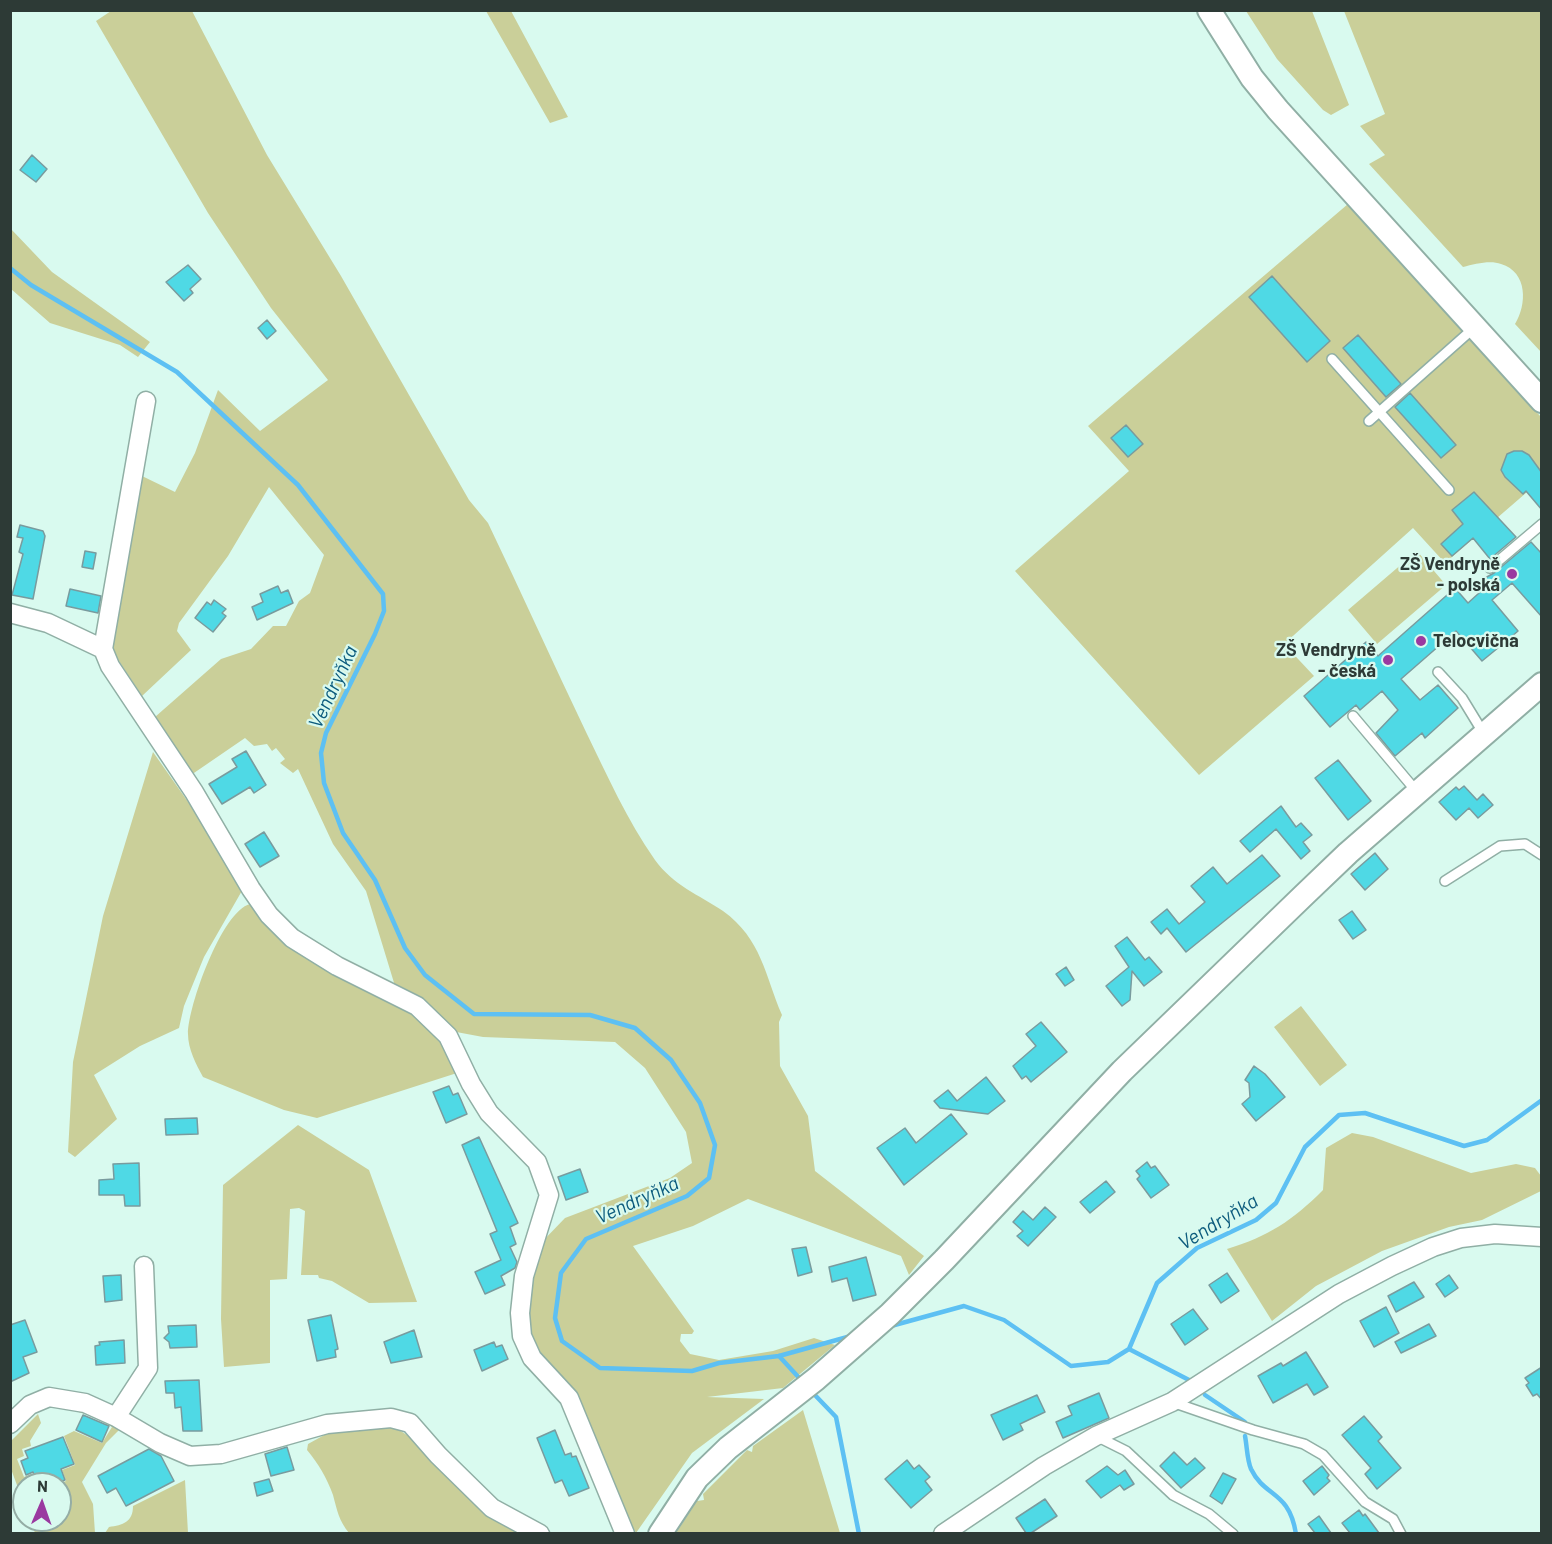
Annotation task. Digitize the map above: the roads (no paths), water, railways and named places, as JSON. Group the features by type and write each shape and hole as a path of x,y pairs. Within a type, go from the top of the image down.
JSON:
{"street":[{"path":"1209,10 1258,86 1542,400"},
{"path":"146,401 103,649 110,666 194,792 251,889 269,915 292,938 337,966 417,1006 448,1036 489,1113 537,1162 549,1196 524,1276 520,1313 522,1336 532,1358 570,1398 625,1533"},
{"path":"10,613 48,623 103,649"},
{"path":"660,1533 697,1478 728,1448 797,1395 890,1314 1122,1071 1348,853 1542,684"},
{"path":"943,1533 1044,1466 1096,1436 1172,1402 1339,1294 1433,1247 1461,1238 1495,1234 1542,1237"},
{"path":"116,1417 148,1368 144,1266"},
{"path":"11,1422 30,1405 49,1397 85,1403 116,1417 160,1443 190,1456 221,1454 327,1424 391,1418 410,1423 438,1455 492,1508 540,1533"}],"lane":[{"path":"1369,421 1475,327"},
{"path":"1332,359 1449,490"},
{"path":"1490,568 1542,524"},
{"path":"1438,672 1462,698 1484,734"},
{"path":"1353,716 1417,792"},
{"path":"1445,881 1500,846 1525,844 1542,855"},
{"path":"1172,1402 1253,1430 1304,1444 1323,1455 1365,1502 1393,1519 1401,1533"},
{"path":"1096,1436 1126,1451 1173,1495 1209,1514 1233,1533"}],"waterway":[{"name":"Vendryňka","path":"10,268 31,285 177,372 298,485 383,594 384,611 375,634 326,733 321,753 324,783 343,833 375,880 405,948 425,975 474,1014 590,1015 635,1028 671,1060 700,1103 715,1145 709,1178 687,1196 586,1239 561,1273 555,1318 562,1341 600,1368 692,1371 719,1363 779,1356 851,1336"},
{"name":"Vendryňka","path":"891,1326 964,1306 1004,1320 1071,1366 1108,1362 1129,1349 1157,1283 1197,1248 1256,1220 1276,1203 1305,1147 1339,1115 1365,1113 1464,1146 1487,1140 1542,1100"},
{"path":"1129,1349 1189,1380"},
{"path":"779,1356 802,1381"},
{"path":"812,1392 836,1417 859,1534"},
{"path":"1205,1395 1245,1422"},
{"path":"1245,1436 1251,1469 1263,1485 1288,1509 1296,1534"}],"place":[{"name":"ZŠ Vendryně - polská","path":"1512,574"},
{"name":"Telocvična","path":"1421,641"},
{"name":"ZŠ Vendryně - česká","path":"1388,660"}]}
